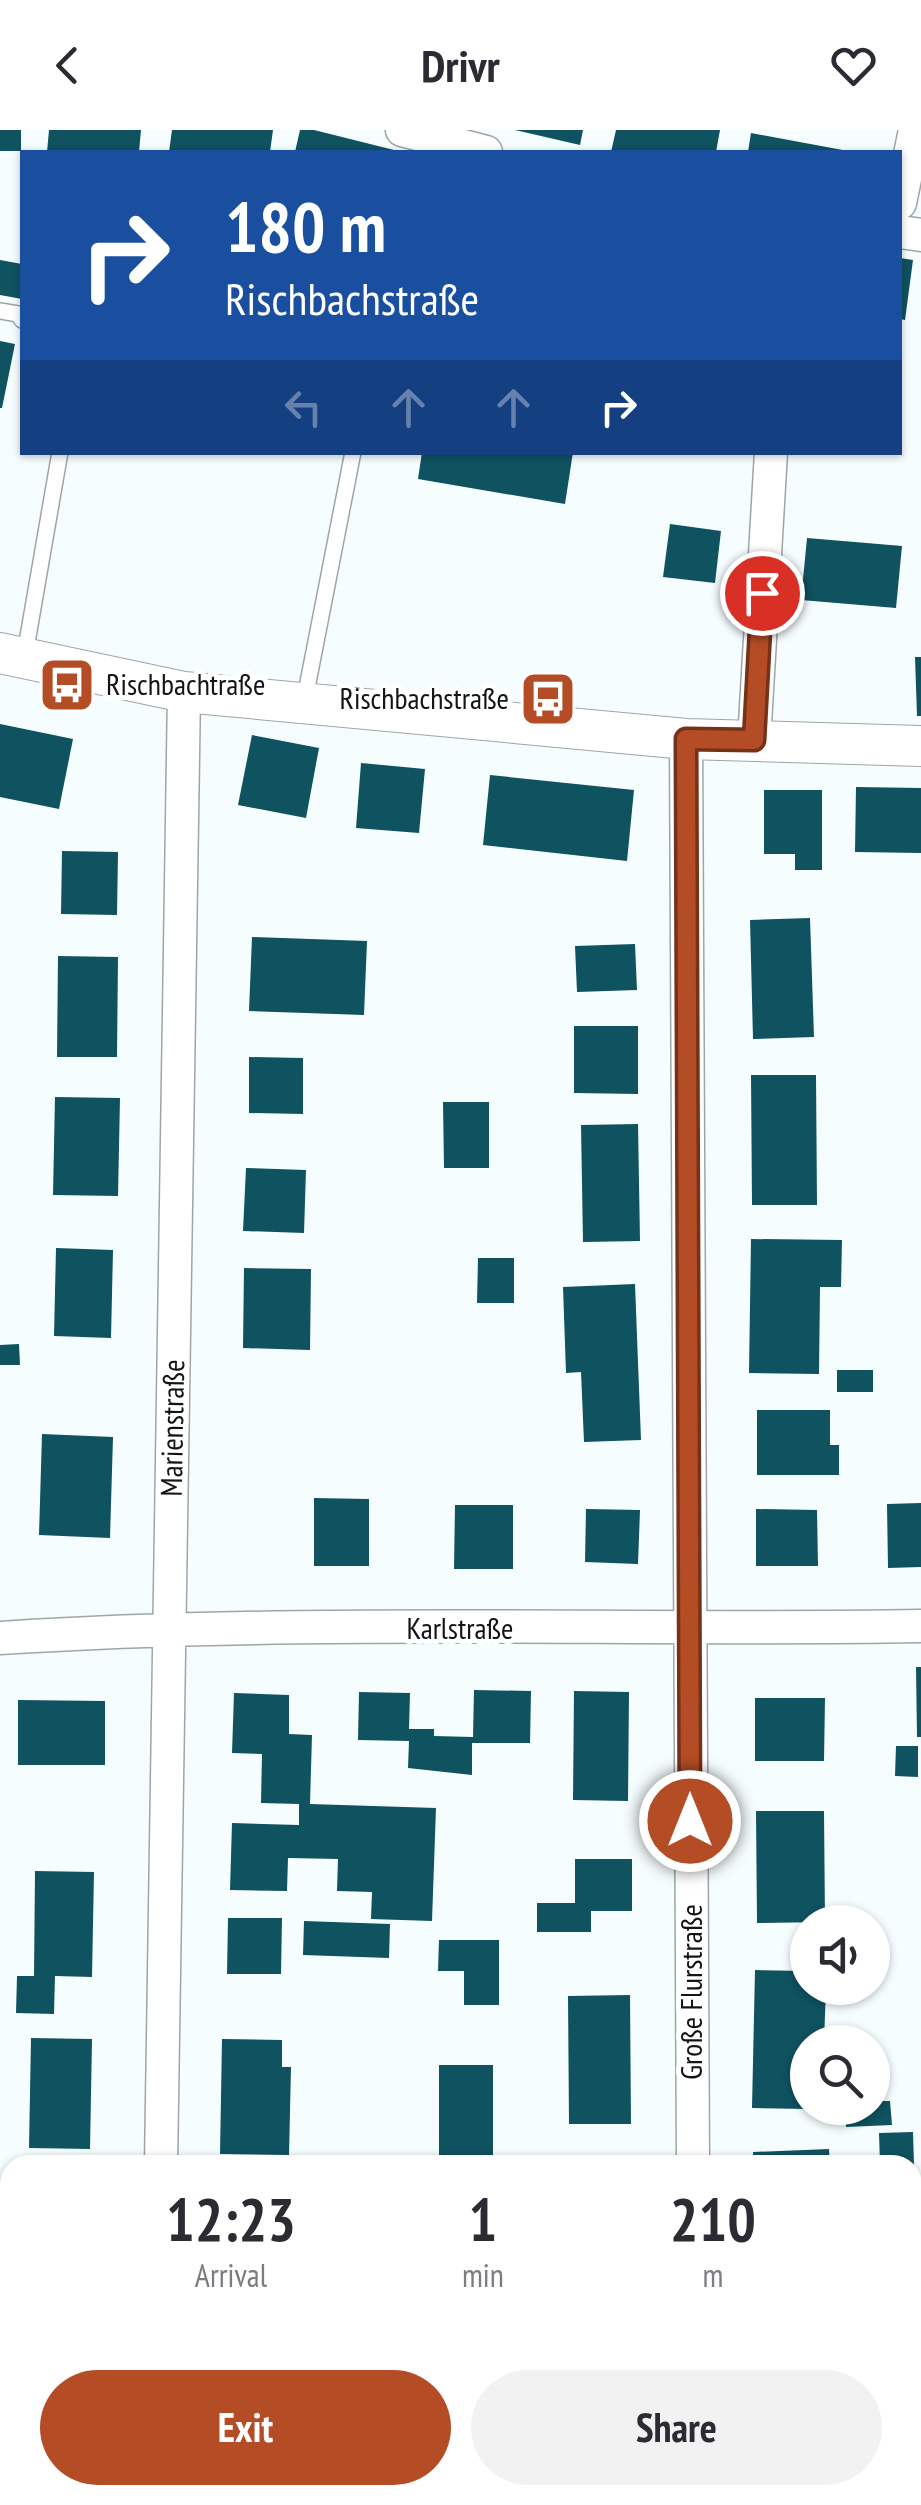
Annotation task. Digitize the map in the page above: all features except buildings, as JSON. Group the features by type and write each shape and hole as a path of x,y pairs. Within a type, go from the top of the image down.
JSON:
{"street":[{"path":"402,130 478,150"},
{"path":"902,193 915,130"},
{"path":"754,740 771,455"},
{"path":"12,656 184,692 686,739 921,746"},
{"name":"Marienstraße","path":"161,2155 184,692"},
{"name":"Große Flurstraße","path":"686,739 693,2155"},
{"name":"Karlstraße","path":"0,1638 170,1627 689,1630 921,1626"}],"lane":[{"path":"12,656 59,455"},
{"path":"304,703 352,455"}],"place":[{"name":"Rischbachtraße","path":"67,685"},
{"name":"Rischbachstraße","path":"548,699"}],"route":[{"path":"690,1821 686,739 754,740 762,593"}]}
